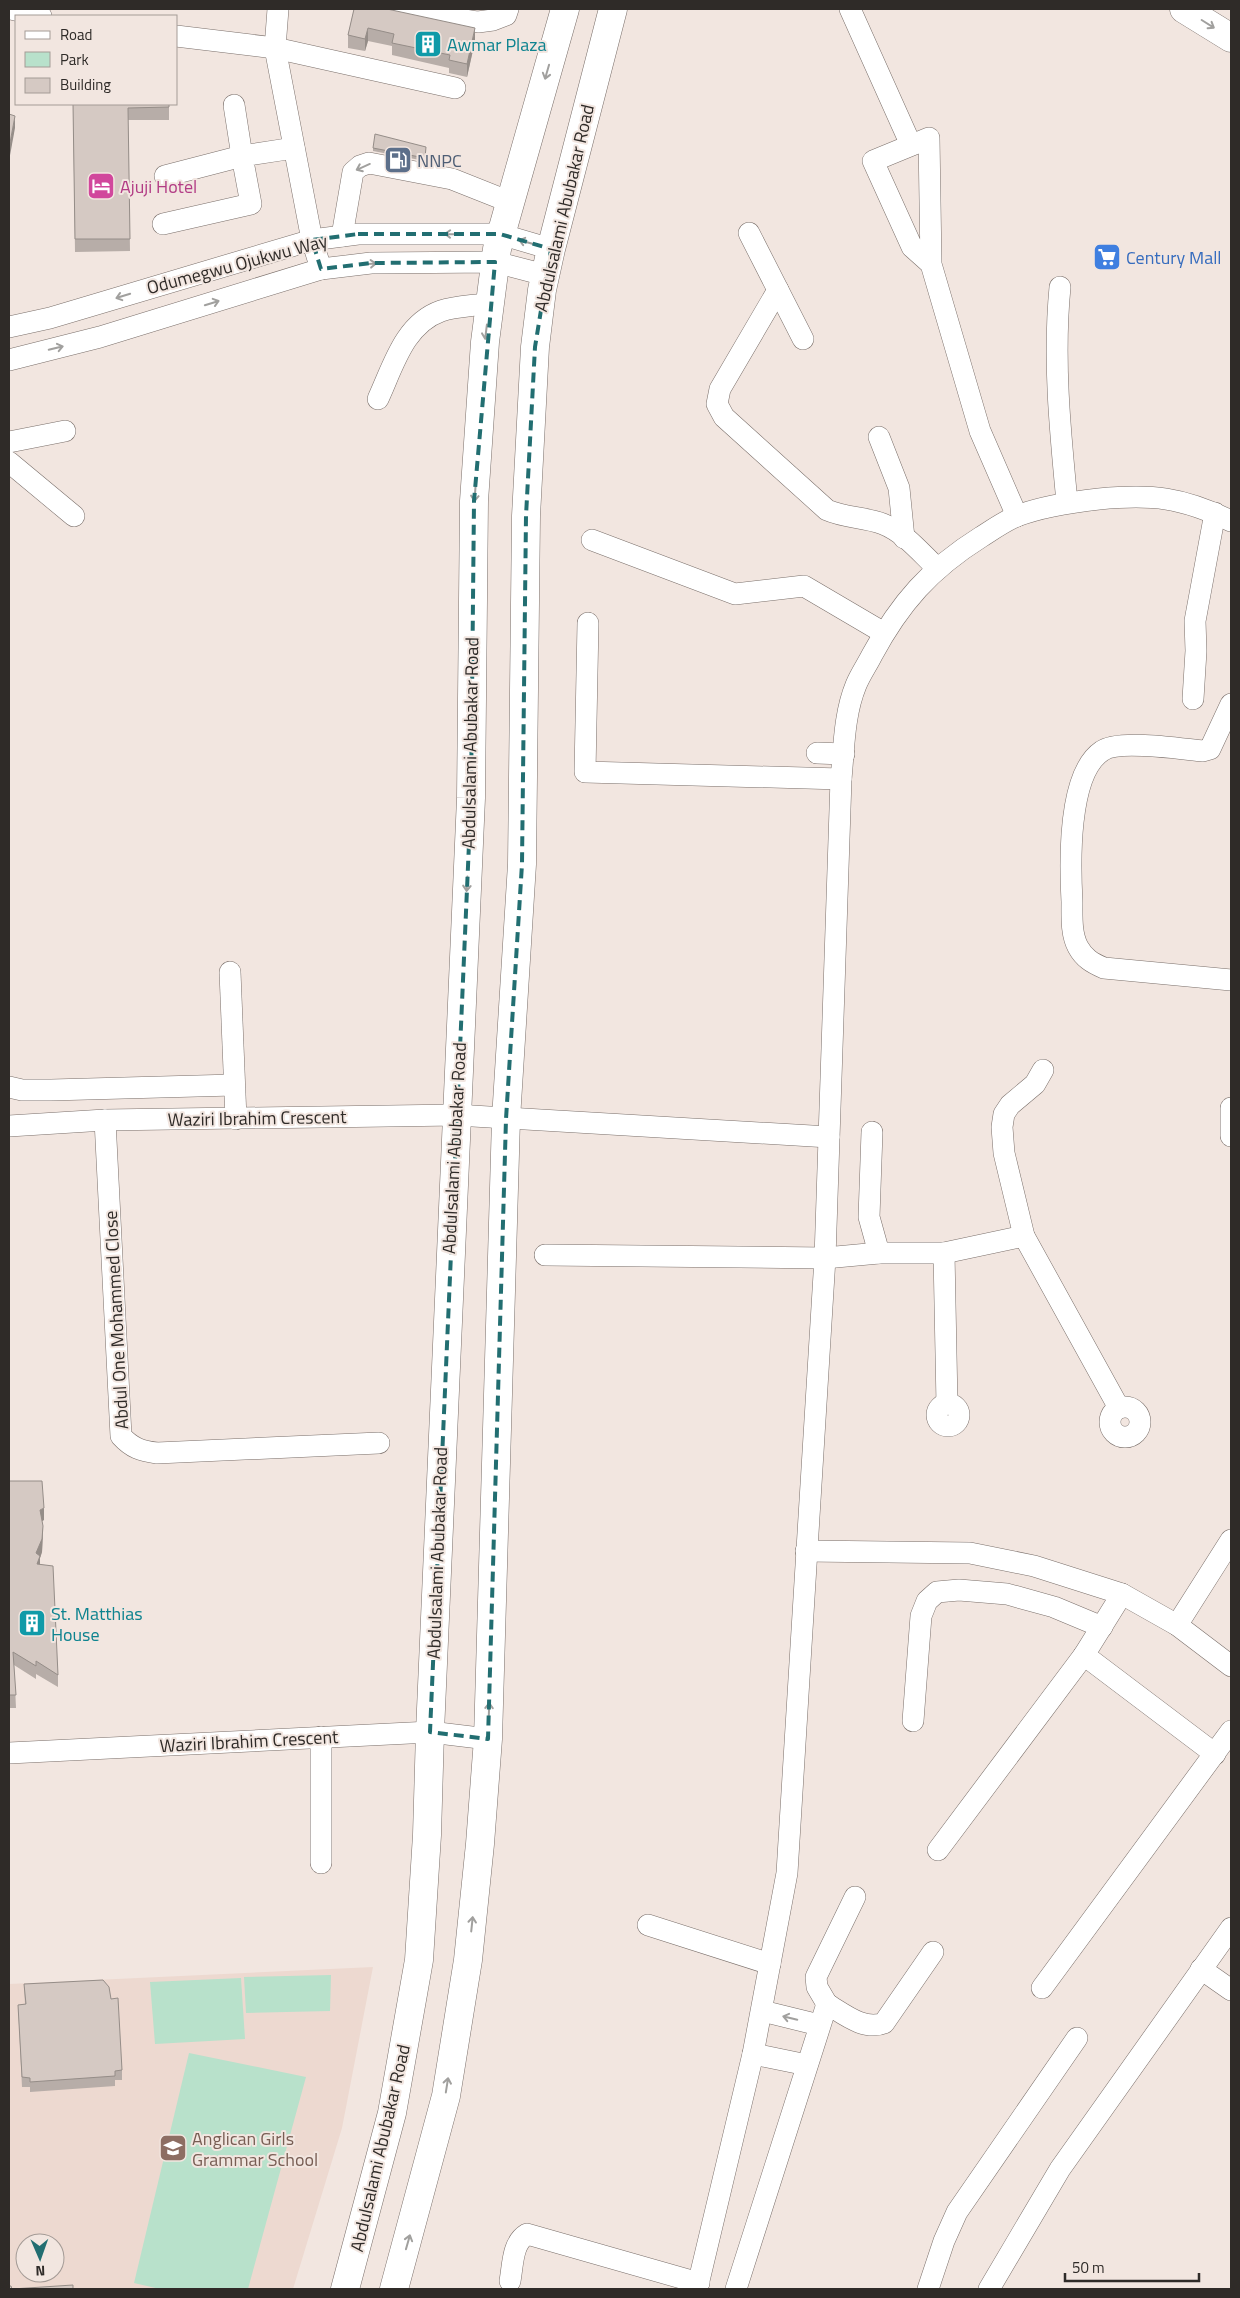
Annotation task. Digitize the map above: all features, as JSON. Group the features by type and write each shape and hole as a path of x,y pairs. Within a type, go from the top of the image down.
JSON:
{"main road":[{"name":"Abdulsalami Abubakar Road","path":"345,2289 392,2113 417,1969 427,1835 456,1115 471,798 474,501 485,342 500,234 565,9"},
{"name":"Abdulsalami Abubakar Road","path":"394,2289 446,2096 468,1960 488,1739 506,1119 522,864 527,498 534,346 551,249 613,9"},
{"path":"1184,9 1231,38"}],"street":[{"path":"10,9 37,15"},
{"path":"278,9 275,48 312,240 321,269"},
{"path":"396,9 478,22 506,16 508,9"},
{"path":"850,9 911,145"},
{"path":"178,36 275,48 455,88"},
{"path":"163,224 251,204 234,105"},
{"path":"931,264 912,247 873,161 929,138 931,264 980,431 1017,516"},
{"path":"165,176 242,156 294,148"},
{"path":"342,236 353,172 360,166 369,163 452,179 510,202"},
{"path":"749,233 802,339"},
{"name":"Odumegwu Ojukwu Way","path":"9,327 50,318 312,240 342,236 500,234 551,249"},
{"name":"Odumegwu Ojukwu Way","path":"9,360 100,337 321,269 371,263 495,262 545,275"},
{"path":"1060,287 1056,327 1058,405 1067,502"},
{"path":"778,290 720,389 717,404 724,417 827,510 841,516 882,523 896,530 937,568"},
{"path":"378,399 410,332 424,318 442,311 490,303"},
{"path":"9,442 65,431"},
{"path":"879,436 899,488 904,538"},
{"path":"9,462 74,516"},
{"path":"510,2281 516,2246 520,2238 527,2234 698,2286 753,2054 787,1873 789,1850 825,1258 841,779 849,712 856,685 884,633 916,589 937,568 957,552 1017,516 1067,502 1128,496 1164,497 1223,517 1196,621 1193,699"},
{"path":"592,540 735,594 804,586 884,633"},
{"path":"588,623 584,772 841,779"},
{"path":"1231,704 1210,749 1203,751 1126,745 1103,750 1091,761 1081,782 1069,853 1073,931 1077,945 1084,956 1092,963 1104,968 1231,980"},
{"path":"817,753 844,754"},
{"path":"230,972 236,1119"},
{"path":"1043,1070 1035,1084 1010,1105 1004,1114 1002,1127 1004,1153 1024,1236 1119,1408"},
{"path":"9,1087 22,1090 51,1090 234,1085"},
{"path":"1231,1108 1231,1136"},
{"name":"Waziri Ibrahim Crescent","path":"9,1126 105,1120 456,1115 830,1137"},
{"name":"Abdul One Mohammed Close","path":"105,1120 121,1436 128,1444 141,1451 157,1452 379,1443"},
{"path":"872,1132 869,1216 879,1253"},
{"path":"544,1255 825,1258 879,1253 944,1253 1024,1236"},
{"path":"944,1253 947,1404"},
{"path":"1177,1625 1231,1540"},
{"path":"806,1551 970,1553 1034,1566 1122,1594 1177,1625 1231,1666"},
{"path":"913,1721 921,1616 927,1601 937,1592 959,1590 1007,1594 1054,1607 1102,1626"},
{"path":"938,1850 1084,1655 1122,1594"},
{"path":"1084,1655 1215,1754"},
{"path":"1042,1988 1231,1731"},
{"name":"Waziri Ibrahim Crescent","path":"9,1754 430,1732 488,1739"},
{"path":"321,1737 321,1863"},
{"path":"855,1897 816,1977 817,1987 827,2004 865,2025 875,2027 884,2023 933,1952"},
{"path":"648,1925 770,1964"},
{"path":"989,2289 1060,2169 1231,1928"},
{"path":"1201,1969 1231,1990"},
{"path":"736,2289 827,2004"},
{"path":"762,2011 819,2025"},
{"path":"928,2289 944,2241 957,2212 1077,2038"},
{"path":"753,2054 807,2065"}],"highlighted area":[{"path":"358,234 500,234 551,249 535,347 526,516 522,864 506,1119 488,1739 430,1732 471,798 474,501 495,262 371,263 321,269 312,240"}],"shaded area":[{"name":"Anglican Girls Grammar School","path":"373,1967 342,2128 293,2289 9,2289 9,1984"}],"green space":[{"path":"331,1975 330,2011 246,2013 244,1977"},
{"path":"241,1978 245,2039 155,2044 150,1982"},
{"path":"189,2053 306,2077 248,2289 160,2289 134,2283"}],"building":[{"name":"Awmar Plaza","path":"354,9 387,9 475,28 467,64 449,60 450,55 392,43 394,34 368,28 365,39 348,35"},
{"name":"Ajuji Hotel","path":"73,105 169,105 169,107 128,108 130,239 75,239"},
{"path":"9,114 15,116 9,148"},
{"path":"375,134 426,147 425,158 373,148"},
{"name":"St. Matthias House","path":"9,1481 42,1481 44,1508 40,1510 43,1526 42,1539 36,1553 40,1556 37,1564 53,1566 58,1675 36,1661 36,1666 13,1652 16,1695 9,1695"},
{"path":"103,1980 109,1987 111,1999 118,1998 122,2070 115,2071 115,2076 30,2082 30,2078 22,2077 18,2005 26,2004 24,1984"},
{"path":"73,2285 73,2289 12,2289"}],"place":[{"name":"Awmar Plaza","path":"428,44"},
{"name":"NNPC","path":"398,160"},
{"name":"Ajuji Hotel","path":"101,186"},
{"name":"Century Mall","path":"1107,257"},
{"name":"St. Matthias House","path":"32,1623"},
{"name":"Anglican Girls Grammar School","path":"173,2148"}]}
